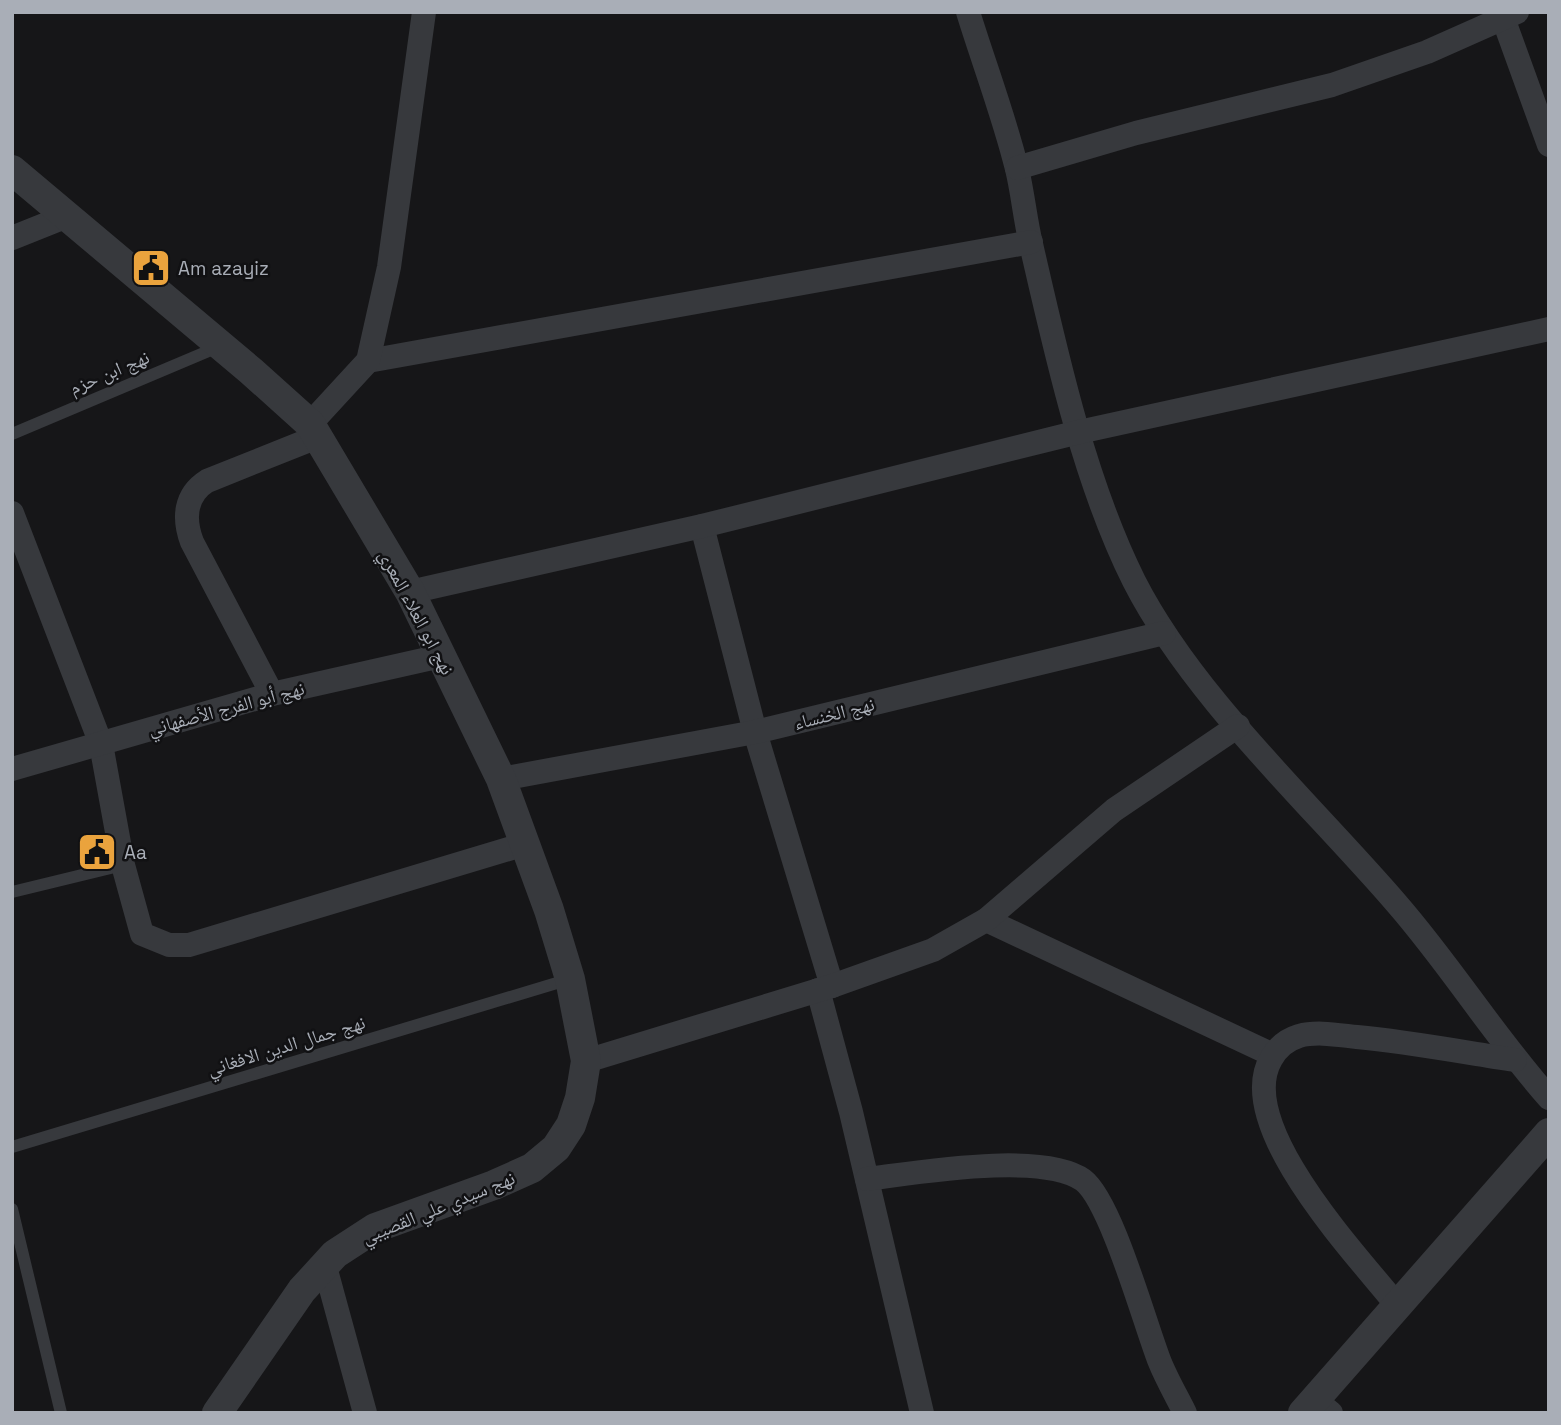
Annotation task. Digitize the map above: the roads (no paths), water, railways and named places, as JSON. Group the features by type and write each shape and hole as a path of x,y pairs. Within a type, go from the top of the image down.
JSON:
{"street":[{"path":"272,694 192,542 187,523 189,500 193,492 207,481 313,430 368,361 389,267 424,12"},
{"path":"968,12 1017,168 1031,242 1079,432 1108,523 1135,583 1164,633 1238,726 1400,907 1515,1060 1549,1098"},
{"path":"1017,168 1136,134 1332,85 1427,52 1510,15 1549,145"},
{"name":"نهج ابو العلاء المعري","path":"12,170 221,346 313,430 410,592 501,779 550,910 570,979 586,1061 580,1098 571,1125 556,1148 532,1168"},
{"path":"12,238 67,216"},
{"path":"368,361 1031,242"},
{"path":"410,592 702,527 1079,432 1549,329"},
{"path":"12,513 101,744 123,865 142,934 169,945 190,945 525,844"},
{"path":"702,527 825,988 922,1413"},
{"name":"نهج الخنساء","path":"501,779 755,732 1164,633"},
{"name":"نهج أبو الفرج الأصفهاني","path":"12,769 272,694 441,656"},
{"path":"586,1061 825,988 933,950 986,920 1114,810 1238,726"},
{"path":"986,920 1273,1055"},
{"path":"1396,1304 1307,1192 1281,1148 1271,1125 1264,1091 1264,1075 1273,1055 1281,1045 1296,1037 1322,1034 1380,1039 1515,1060"},
{"path":"1316,1408 1396,1304 1549,1133"},
{"path":"867,1179 1009,1166 1051,1168 1082,1179 1097,1194 1109,1218 1160,1363 1185,1413"},
{"name":"نهج سيدي علي القصيبي","path":"217,1413 302,1290 324,1263 375,1228 495,1185 532,1168"},
{"path":"324,1263 365,1413"}],"lane":[{"name":"نهج ابن حزم","path":"12,434 221,346"},
{"path":"12,892 123,865"},
{"name":"نهج جمال الدين الافغاني","path":"12,1147 570,979"},
{"path":"12,1209 61,1413"}],"place":[{"name":"Am azayiz","path":"151,268"},
{"name":"Aa","path":"97,852"}]}
